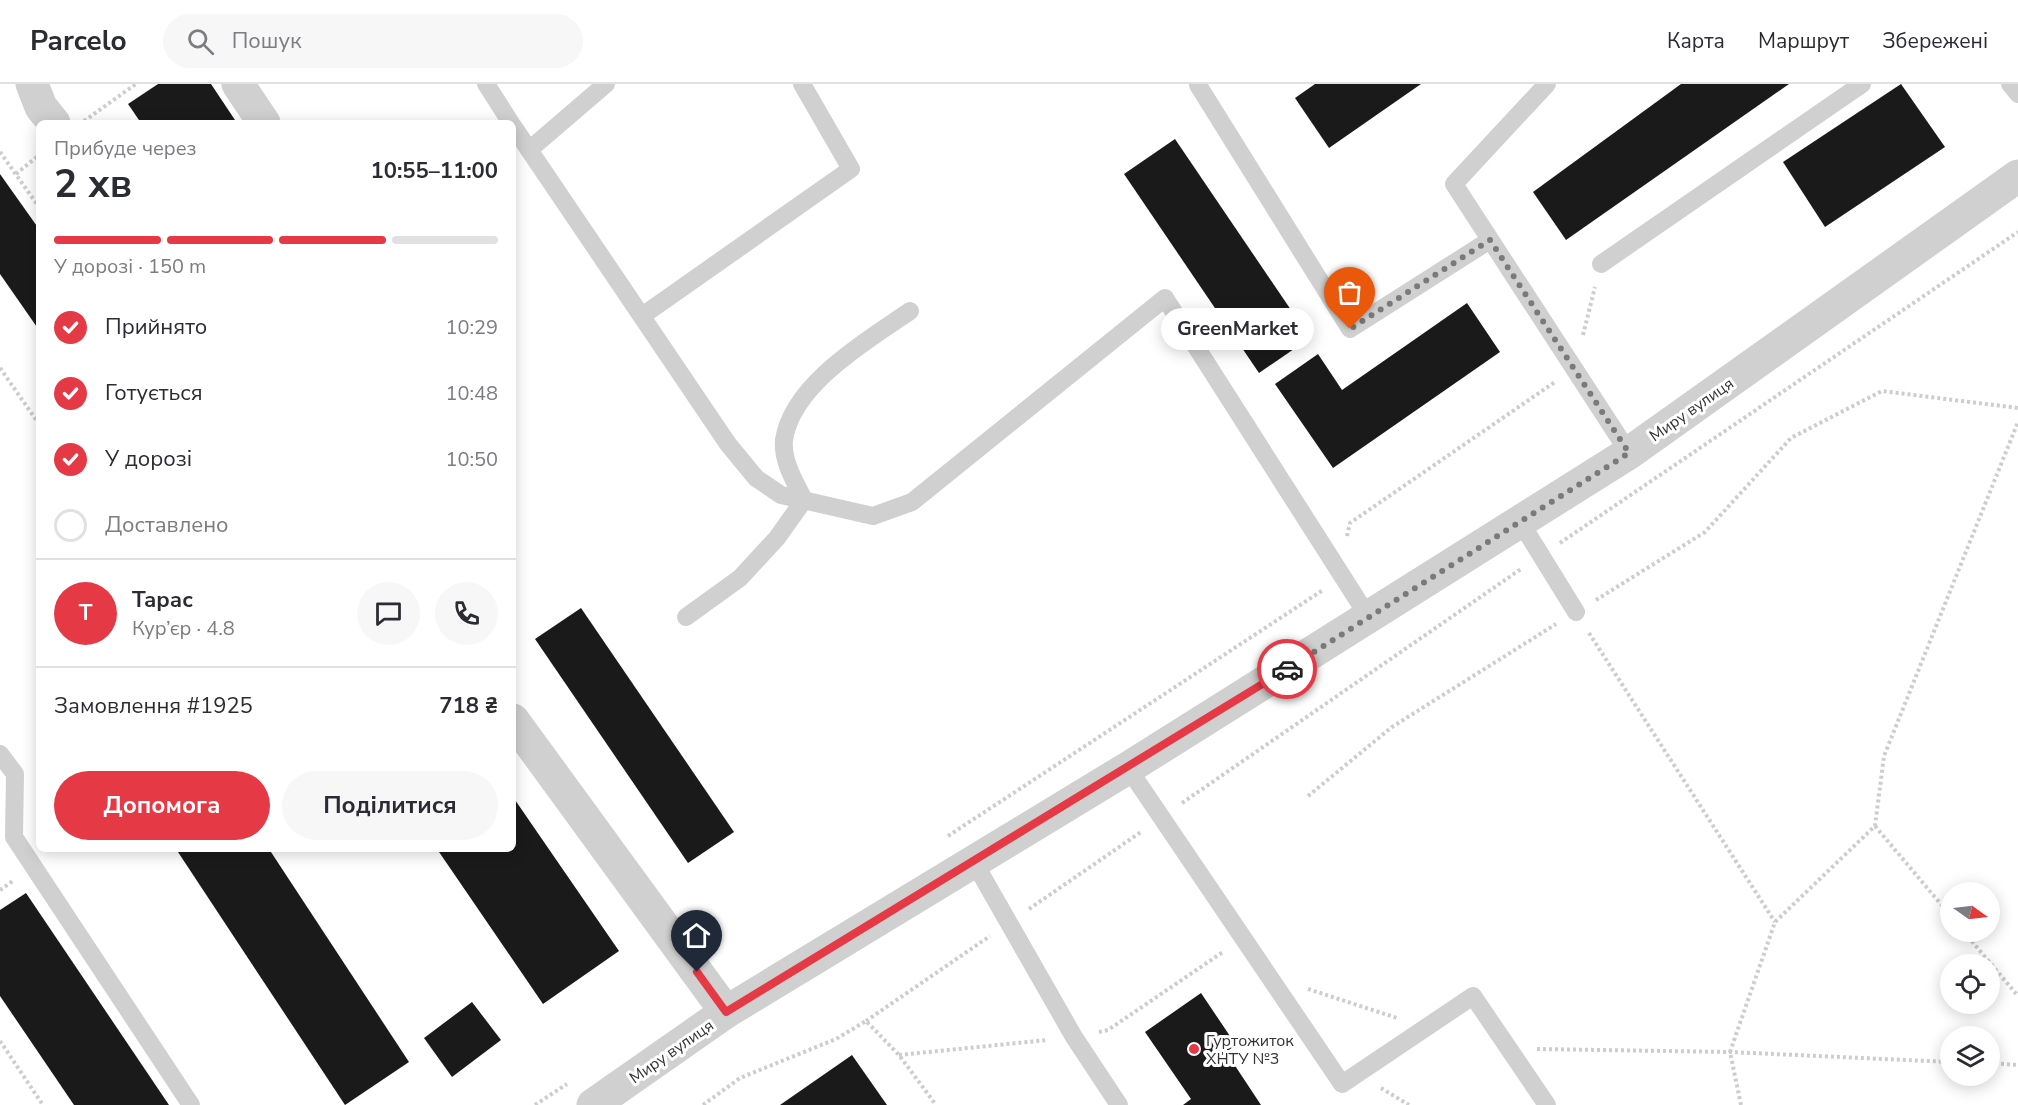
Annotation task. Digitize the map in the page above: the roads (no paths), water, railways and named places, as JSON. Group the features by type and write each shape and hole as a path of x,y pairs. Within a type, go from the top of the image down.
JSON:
{"street":[{"path":"32,84 41,107 52,120"},
{"path":"238,84 262,120"},
{"name":"Миру вулиця","path":"593,1105 726,1012 1128,768 1629,453 2018,176"},
{"path":"516,724 726,1012"}],"lane":[{"path":"486,84 509,120"},
{"path":"529,150 606,84"},
{"path":"642,316 851,169 802,84"},
{"path":"1547,84 1454,184 1629,453"},
{"path":"1601,264 1862,84"},
{"path":"2010,84 2018,94"},
{"path":"1198,85 1350,329 1490,240"},
{"path":"516,130 728,444 756,478 781,495 873,516 912,502 1164,298 1369,618"},
{"path":"804,500 786,461 784,440 791,417 809,390 848,354 910,311"},
{"path":"686,617 740,578 777,538 804,500"},
{"path":"1521,523 1576,612"},
{"path":"0,754 15,774 14,837 191,1105"},
{"path":"1128,768 1266,976 1342,1084 1473,996 1547,1105"},
{"path":"974,862 1074,1037 1119,1105"}],"place":[{"name":"GreenMarket","path":"1350,329"},
{"name":"Гуртожиток ХНТУ №3","path":"1194,1049"}]}
